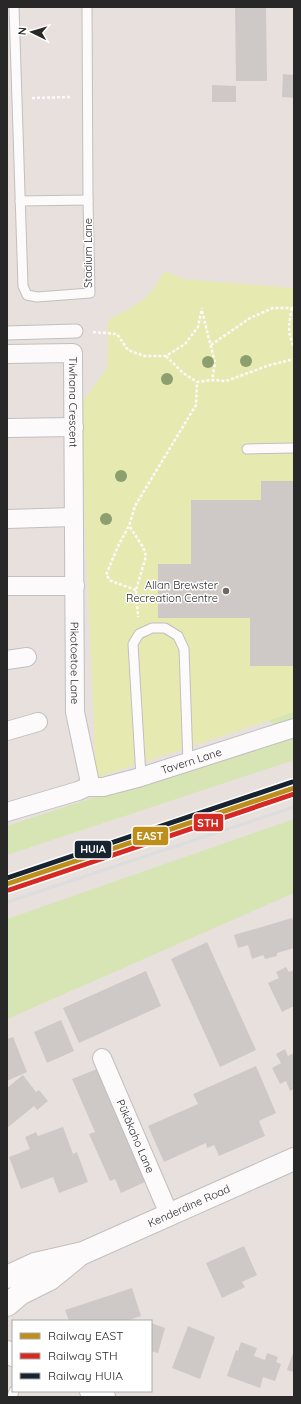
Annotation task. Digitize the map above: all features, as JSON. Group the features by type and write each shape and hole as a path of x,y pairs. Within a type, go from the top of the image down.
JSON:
{"street":[{"path":"7,333 76,331"},
{"name":"Tiwhana Crescent","path":"7,354 73,353 73,517"},
{"path":"7,428 74,427"},
{"path":"7,518 73,517"},
{"name":"Pikotoetoe Lane","path":"73,517 75,586 75,712 90,779 90,783 87,787"},
{"path":"7,586 75,586"},
{"path":"7,660 27,657"},
{"path":"7,731 38,722"},
{"name":"Tavern Lane","path":"87,787 103,786 141,777 294,728"},
{"path":"7,812 87,787"},
{"name":"Pūkākaho Lane","path":"102,1058 169,1214"},
{"name":"Kenderdine Road","path":"7,1277 35,1264 83,1253 294,1159"},
{"name":"Kenderdine Road","path":"7,1305 20,1294 50,1279 83,1253"},
{"path":"93,1392 104,1397"}],"lane":[{"name":"Stadium Lane","path":"14,7 23,286 27,295 37,297 90,293 87,7"},
{"path":"20,201 88,200"},
{"path":"247,449 294,448"},
{"path":"141,777 133,644 139,634 152,628 165,628 178,636 184,649 188,762"}],"path":[{"path":"18,99 88,96"},
{"path":"76,331 117,334 128,350 144,356 166,356 185,344 194,333 198,327 202,308 205,326 215,363 212,380"},
{"path":"211,345 250,318 273,308 293,308 289,323 290,340 294,346"},
{"path":"166,356 183,373 197,382 212,380 226,381 270,365 294,359"},
{"path":"136,590 111,581 106,575 119,544 130,526 135,506 196,405 197,382"},
{"path":"130,526 143,547 146,556 136,590 139,634"}],"green space":[{"path":"165,271 182,279 294,288 294,712 96,778 80,405 107,368 108,321 136,305 146,297"},
{"path":"294,682 294,760 7,855 7,826 293,732 279,728 248,705"},
{"path":"294,819 294,893 7,1019 7,919"}],"building":[{"path":"235,7 266,7 267,81 236,81"},
{"path":"283,74 294,75 294,98 282,97"},
{"path":"212,85 236,86 236,102 212,102"},
{"name":"Allan Brewster Recreation Centre","path":"261,481 294,481 294,666 250,666 250,618 158,618 158,564 191,564 191,500 261,500"},
{"path":"292,918 294,923 294,948 277,953 277,956 265,959 263,955 252,959 248,945 238,948 234,935"},
{"path":"207,942 256,1050 220,1067 171,959"},
{"path":"286,967 289,972 294,970 294,1006 282,1012 268,983 279,978 276,972"},
{"path":"146,971 161,1006 79,1043 63,1008"},
{"path":"61,1020 74,1051 47,1063 34,1032"},
{"path":"13,1037 27,1072 7,1081 7,1039"},
{"path":"285,1049 288,1056 294,1053 294,1089 290,1091 286,1081 280,1084 272,1068 281,1063 276,1054"},
{"path":"256,1066 276,1113 259,1121 265,1136 219,1156 214,1145 207,1148 206,1143 164,1162 148,1126 198,1104 193,1094"},
{"path":"97,1069 145,1182 121,1193 115,1179 110,1181 89,1134 95,1132 72,1079"},
{"path":"23,1075 36,1092 39,1090 48,1101 37,1110 34,1106 7,1128 7,1088"},
{"path":"63,1127 73,1154 77,1152 88,1182 59,1193 53,1177 21,1189 9,1157 30,1149 25,1137 36,1132 38,1136"},
{"path":"244,1246 257,1275 242,1282 245,1287 222,1298 206,1263"},
{"path":"132,1288 141,1316 129,1320 69,1320 65,1310"},
{"path":"152,1323 165,1328 158,1353 152,1351"},
{"path":"188,1326 215,1337 200,1379 172,1368"},
{"path":"241,1342 257,1348 254,1356 265,1360 267,1353 278,1357 276,1362 281,1364 275,1381 263,1377 260,1388 227,1376 236,1350 238,1351"},
{"path":"294,1350 294,1372 287,1370"}],"railway":[{"path":"7,902 294,807"}],"rail line":[{"name":"HUIA","path":"7,878 292,782"},
{"name":"EAST","path":"7,884 294,788"},
{"name":"STH","path":"9,890 294,794"}],"place":[{"name":"Allan Brewster Recreation Centre","path":"226,591"}]}
